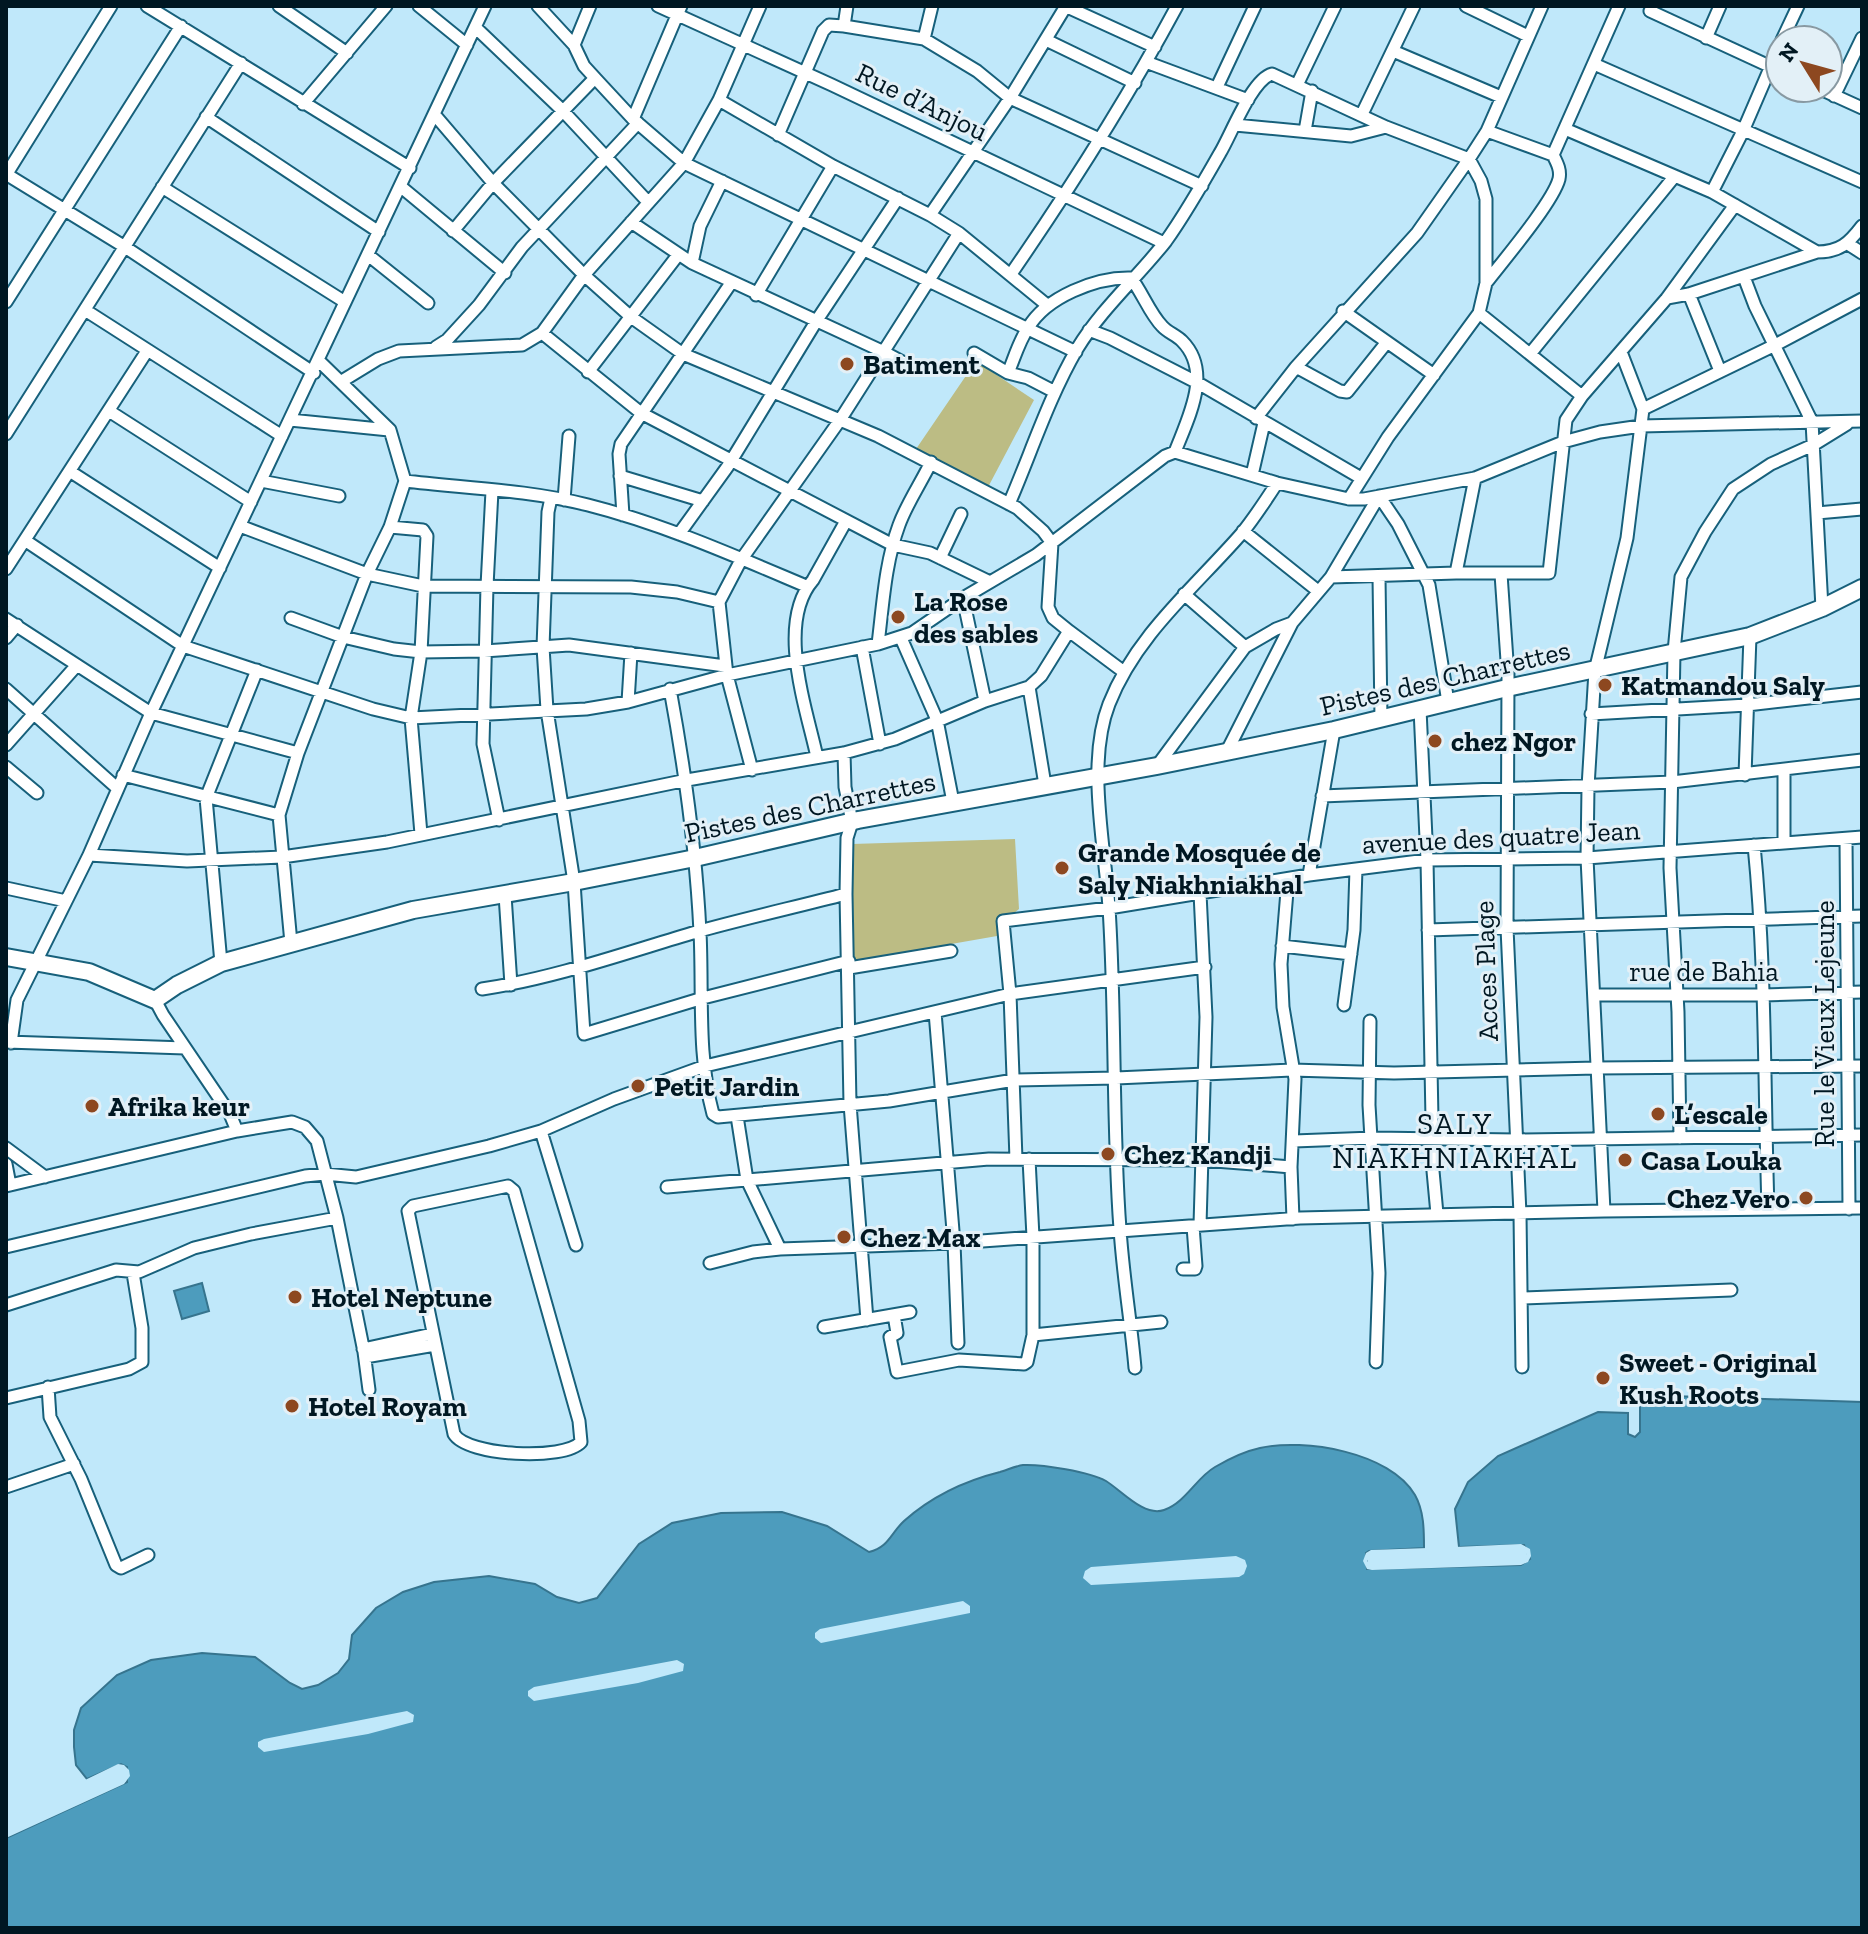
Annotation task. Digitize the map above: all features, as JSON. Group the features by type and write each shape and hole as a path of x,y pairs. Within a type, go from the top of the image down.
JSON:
{"main road":[{"name":"Pistes des Charrettes","path":"155,1000 221,963 413,910 574,882 852,822 1334,730 1507,688 1750,636 1822,608 1862,588"},
{"path":"6,957 89,972 155,1000"}],"street":[{"path":"111,6 6,174 125,247 314,373"},
{"path":"147,6 410,168"},
{"path":"279,6 347,53"},
{"path":"303,104 386,6"},
{"path":"419,6 467,45"},
{"path":"185,1048 8,1042 17,1000 89,855 151,713 485,6"},
{"path":"538,6 574,45 584,66 595,78 636,121 684,163 1076,352"},
{"path":"574,45 590,6"},
{"name":"Rue d’Anjou","path":"658,6 680,10 743,46 1164,243"},
{"path":"342,381 378,359 399,351 522,345 542,333 584,275 684,163 719,100 760,6"},
{"path":"844,26 847,6"},
{"path":"924,39 932,6"},
{"path":"930,215 1010,98 1066,6 1155,47"},
{"path":"1011,274 1101,139 1177,6"},
{"path":"1217,87 1255,6"},
{"path":"1297,85 1335,6"},
{"path":"1362,114 1414,6"},
{"path":"1466,6 1528,36"},
{"path":"1252,475 1260,421 1296,367 1343,311 1417,233 1469,159 1487,131 1542,6"},
{"path":"1486,283 1556,186 1560,174 1553,155 1619,6"},
{"path":"1706,38 1720,6"},
{"path":"435,347 447,340 479,305 522,247 636,121 680,10"},
{"path":"1650,11 1764,63"},
{"path":"6,302 181,26"},
{"path":"778,135 825,27 844,26 924,39 977,71 1010,98 1202,186"},
{"path":"475,27 563,111 648,202"},
{"path":"1844,75 1862,38"},
{"path":"1046,40 1135,83"},
{"path":"1393,51 1501,97"},
{"path":"1146,62 1248,100"},
{"path":"6,434 241,63"},
{"path":"1594,64 1862,182"},
{"path":"1009,504 1055,392 1089,330 1164,243 1202,186 1248,100 1261,80 1269,74 1276,74 1386,127 1469,159 1485,191 1486,283 1479,313 1349,499"},
{"path":"453,231 493,183 595,78"},
{"path":"1712,192 1764,90"},
{"path":"1305,131 1312,91"},
{"path":"719,100 833,166 959,233 1047,305"},
{"path":"434,114 493,183 584,275 631,317 683,354 931,462 1031,519 1052,543 1048,607 1053,618 1124,672"},
{"path":"206,117 379,232"},
{"path":"1235,125 1351,136 1386,127"},
{"path":"1565,129 1712,192 1817,252"},
{"path":"1487,131 1553,155"},
{"path":"756,295 833,166"},
{"path":"1530,354 1674,177"},
{"path":"692,263 700,226 722,181"},
{"path":"400,186 505,273"},
{"path":"162,187 345,302"},
{"path":"679,534 731,460 817,320 898,198"},
{"path":"1331,577 1456,573 1543,575 1550,572 1566,420 1582,396 1667,298 1735,205"},
{"path":"631,222 692,263 910,366"},
{"path":"1667,298 1689,294 1817,252 1838,250 1848,244 1862,226"},
{"path":"752,770 726,670 719,602 741,560 840,420 959,233"},
{"path":"1848,244 1862,253"},
{"path":"368,255 428,303"},
{"path":"588,372 678,255"},
{"path":"1744,277 1812,422 1822,608"},
{"path":"1008,373 1028,327 1047,305 1099,283 1131,278"},
{"path":"1131,278 1163,327 1189,350 1198,383 1175,452"},
{"path":"623,515 619,448 731,283"},
{"path":"1689,294 1720,371"},
{"path":"1643,409 1862,299"},
{"path":"85,310 282,436"},
{"path":"1343,311 1434,375"},
{"path":"1479,313 1582,396"},
{"path":"1089,330 1198,383 1361,478"},
{"path":"542,333 641,413 893,545 940,558 990,582"},
{"path":"1296,367 1347,392 1387,342"},
{"path":"6,569 147,351"},
{"path":"1604,1211 1587,858 1588,787 1595,671 1622,562 1643,409 1621,352"},
{"path":"974,353 1008,373 1028,378 1055,392"},
{"path":"291,943 279,815 298,753 367,574 390,527 405,481 390,430 319,361"},
{"path":"109,411 251,502"},
{"path":"290,420 390,430"},
{"path":"26,541 183,646 321,693 411,718 586,709 628,702 726,670 878,644 922,629 963,598 1052,543 1165,456 1175,452 1277,483 1349,499 1475,478 1563,442 1600,432 1641,426 1856,422"},
{"path":"1680,1138 1671,851 1674,652 1683,570 1733,489 1751,476 1856,422"},
{"path":"564,500 569,436"},
{"path":"878,644 893,545 931,462"},
{"path":"71,472 220,568"},
{"path":"620,476 703,501"},
{"path":"1456,573 1475,478"},
{"path":"261,481 339,496"},
{"path":"405,481 564,500 623,515 679,534 806,586"},
{"path":"1135,1368 1120,1230 1113,982 1099,775 1104,721 1124,672 1143,643 1243,531 1277,483"},
{"path":"492,491 482,713 483,744 499,820"},
{"path":"1379,496 1389,508 1429,585 1448,702"},
{"path":"1226,753 1292,623 1331,577 1379,496"},
{"path":"551,498 543,647 547,710 574,882 584,1034 703,998 849,964 951,951"},
{"path":"1817,513 1862,509"},
{"path":"940,558 961,514"},
{"path":"817,757 796,660 799,604 806,586 813,580 846,521"},
{"path":"240,526 367,574 423,586 651,588 719,602"},
{"path":"390,527 426,532 421,652 411,718 421,834"},
{"path":"1243,531 1318,591"},
{"name":"Acces Plage","path":"1501,574 1508,660 1507,928 1523,1298 1522,1367"},
{"path":"1379,577 1381,719"},
{"path":"1184,594 1245,647"},
{"path":"963,598 985,701"},
{"path":"291,618 377,646 421,652 569,645 726,670"},
{"path":"6,638 11,622 151,713 298,753"},
{"path":"1157,766 1245,647 1268,632 1292,623"},
{"path":"89,855 212,860 282,857 499,820 687,780 844,753 910,734 985,701 1029,687 1041,676 1069,631"},
{"path":"1745,775 1750,636"},
{"path":"901,638 937,720 953,802"},
{"path":"862,647 880,744"},
{"path":"628,702 631,653"},
{"path":"6,745 77,665"},
{"path":"221,963 206,798 257,670"},
{"path":"1029,687 1045,785"},
{"path":"6,689 117,788"},
{"path":"670,689 687,780 695,858 705,1066 713,1114 723,1118 942,1093 1014,1080 1292,1070 1368,1073 1862,1066"},
{"path":"1591,714 1747,705 1862,692"},
{"path":"1420,709 1427,860 1433,1171 1437,1214"},
{"path":"1309,875 1334,730"},
{"path":"844,753 845,787 852,822 847,838 846,894 850,1104 867,1320"},
{"path":"1322,796 1672,782 1862,760"},
{"path":"6,767 37,793"},
{"path":"1784,770 1784,843"},
{"path":"123,775 279,815"},
{"name":"avenue des quatre Jean","path":"1010,994 1002,929 1006,921 1427,860 1587,858 1862,837"},
{"name":"Rue le Vieux Lejeune","path":"1846,839 1849,1209"},
{"path":"1754,845 1764,995 1768,1208"},
{"path":"1344,1005 1356,902 1356,869"},
{"path":"1288,879 1282,946 1283,1007 1295,1079 1291,1167 1293,1219"},
{"path":"6,888 66,901"},
{"path":"1183,1269 1195,1269 1196,1266 1202,1160 1205,967 1200,893"},
{"path":"482,989 581,967 700,931 846,894"},
{"path":"505,895 511,985"},
{"path":"1428,930 1862,916"},
{"path":"1282,946 1351,954"},
{"path":"6,1247 305,1176 369,1175 489,1146 541,1131 614,1099 705,1066 850,1031 1010,994 1205,967"},
{"name":"rue de Bahia","path":"1594,995 1862,992"},
{"path":"1010,994 1016,1159"},
{"path":"155,1000 230,1114 237,1131"},
{"path":"935,1012 954,1243 958,1343"},
{"path":"1370,1021 1368,1073 1379,1273 1376,1362"},
{"path":"737,1116 747,1180 780,1249"},
{"path":"6,1164 8,1186 237,1131 298,1123 317,1141 337,1218 369,1390"},
{"path":"541,1131 576,1245"},
{"path":"1294,1141 1862,1135"},
{"path":"6,1148 45,1177"},
{"path":"667,1187 948,1162 1016,1159 1202,1160 1291,1167"},
{"path":"894,1315 897,1333 890,1337 895,1370 898,1372 959,1360 1024,1364 1031,1354 1033,1335 1029,1159"},
{"path":"512,1187 579,1421 581,1442 564,1451 537,1453 471,1447 458,1441 434,1339 408,1211 413,1206 512,1187"},
{"path":"710,1263 780,1249 954,1243 1375,1215 1862,1208"},
{"path":"6,1305 116,1270 133,1273 194,1248 337,1218"},
{"path":"6,1398 129,1369 142,1362 142,1328 133,1273"},
{"path":"1523,1298 1731,1290"},
{"path":"824,1327 910,1312"},
{"path":"1033,1335 1161,1322"},
{"path":"364,1353 434,1339"},
{"path":"48,1387 50,1417 74,1464 116,1565 121,1568 148,1555"},
{"path":"6,1487 74,1464"}],"green space":[{"path":"976,361 1034,400 986,491 914,452"},
{"path":"1015,839 1019,909 1002,923 997,936 854,961 852,844"}],"water":[{"path":"202,1283 209,1311 182,1319 174,1291"},
{"path":"1640,1395 1862,1402 1862,1928 6,1928 6,1838 127,1782 127,1767 121,1764 87,1779 76,1765 74,1730 81,1708 117,1675 151,1660 202,1653 255,1657 302,1689 318,1685 338,1673 349,1659 352,1635 376,1608 403,1592 434,1582 489,1576 535,1584 557,1597 579,1603 597,1598 639,1544 672,1523 721,1513 782,1512 827,1526 869,1552 881,1547 915,1512 949,1490 1023,1465 1053,1467 1089,1475 1106,1481 1141,1507 1164,1510 1179,1501 1215,1467 1249,1451 1278,1445 1322,1447 1367,1459 1403,1480 1415,1495 1422,1514 1424,1548 1369,1551 1366,1553 1367,1569 1521,1565 1530,1559 1524,1545 1459,1547 1455,1509 1468,1482 1498,1456 1598,1412 1628,1413 1628,1434 1635,1437 1640,1432"}],"pier":[{"path":"1521,1544 1530,1549 1531,1556 1528,1562 1521,1565 1372,1570 1367,1569 1363,1561 1371,1550 1428,1548 1425,1552 1372,1554 1367,1561 1372,1566 1521,1561 1527,1555 1523,1549 1458,1551 1455,1547"},
{"path":"1236,1556 1245,1560 1247,1566 1239,1577 1091,1585 1083,1578 1085,1571 1091,1567"},
{"path":"963,1601 970,1606 970,1613 821,1643 815,1638 815,1633 820,1629"},
{"path":"677,1660 684,1664 683,1671 638,1683 534,1701 528,1696 528,1691 534,1687"},
{"path":"407,1711 414,1715 413,1722 368,1734 264,1752 258,1747 258,1742 264,1739"},
{"path":"118,1764 129,1770 130,1776 124,1784 6,1838 6,1834 122,1781 126,1773 121,1768 88,1783 83,1781"}],"place":[{"name":"Batiment","path":"847,364"},
{"name":"La Rose des sables","path":"898,617"},
{"name":"Katmandou Saly","path":"1605,685"},
{"name":"chez Ngor","path":"1435,741"},
{"name":"Grande Mosquée de Saly Niakhniakhal","path":"1062,868"},
{"name":"Petit Jardin","path":"638,1086"},
{"name":"Afrika keur","path":"92,1106"},
{"name":"L’escale","path":"1658,1114"},
{"name":"Chez Kandji","path":"1108,1154"},
{"name":"Casa Louka","path":"1625,1160"},
{"name":"Chez Vero","path":"1806,1198"},
{"name":"Chez Max","path":"844,1237"},
{"name":"Hotel Neptune","path":"295,1297"},
{"name":"Sweet - Original Kush Roots","path":"1603,1378"},
{"name":"Hotel Royam","path":"292,1406"}],"district":[{"name":"SALY NIAKHNIAKHAL","path":"1455,1141"}]}
